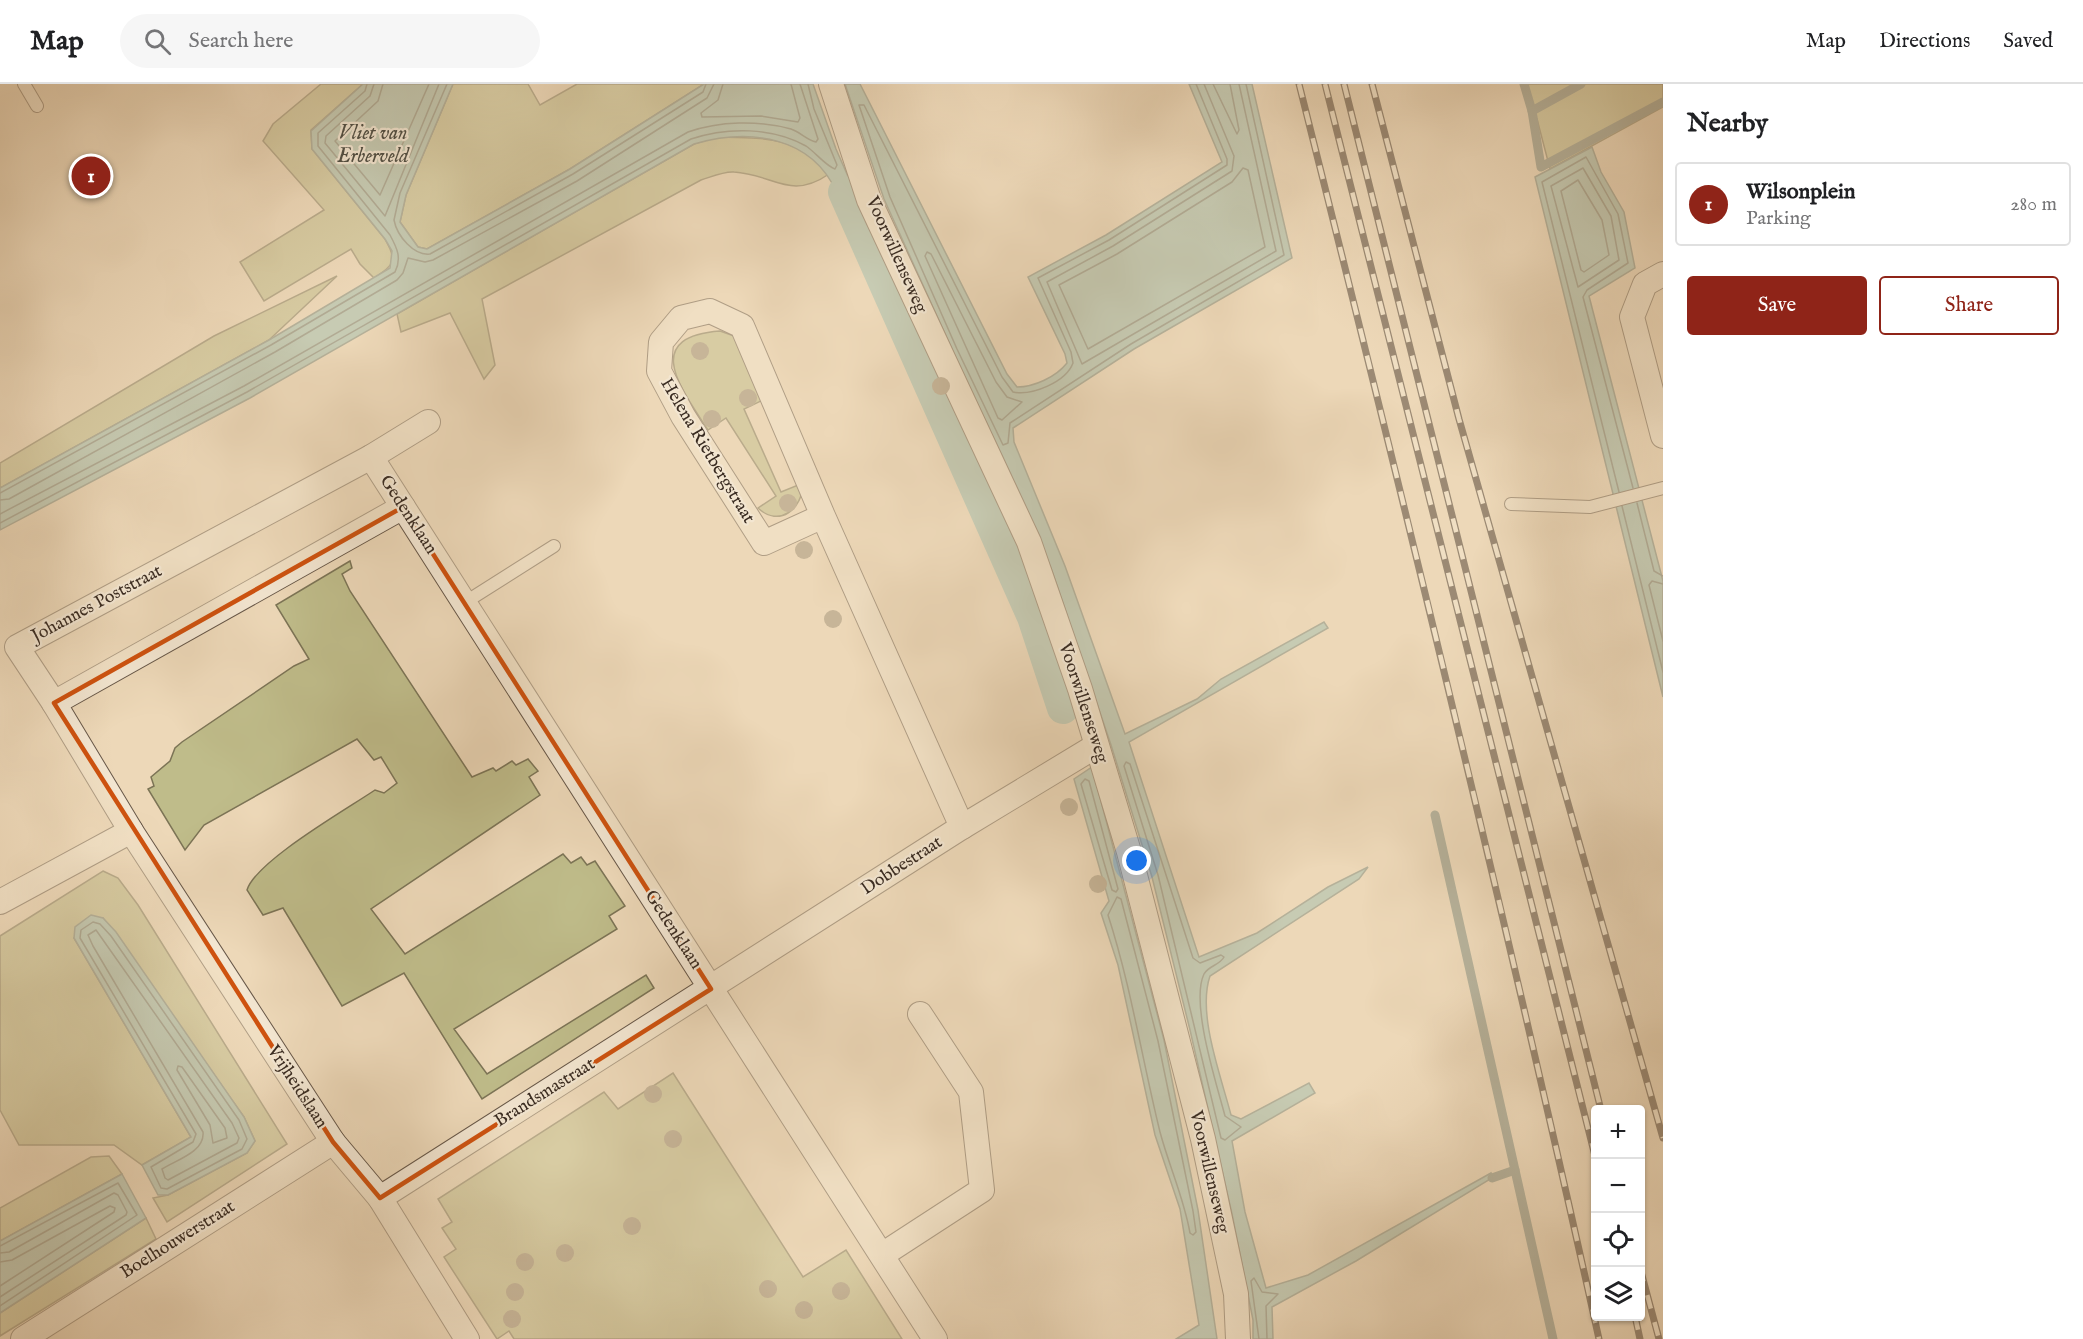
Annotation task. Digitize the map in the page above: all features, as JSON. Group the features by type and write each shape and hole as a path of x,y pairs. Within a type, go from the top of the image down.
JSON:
{"street":[{"name":"Voorwillenseweg","path":"833,90 869,201 1029,542 1080,689 1129,852 1203,1139 1236,1294 1238,1339"},
{"path":"1654,279 1632,317 1663,436"},
{"name":"Helena Rietbergstraat","path":"823,516 764,543 683,416 659,371 661,342 681,318 710,311 742,326 823,516 962,827"},
{"name":"Johannes Poststraat","path":"54,703 17,647 371,457 428,422"},
{"name":"Gedenklaan","path":"371,457 936,1339"},
{"path":"54,703 403,507"},
{"name":"Vrijheidslaan","path":"54,703 131,831 333,1142 380,1198 467,1339"},
{"name":"Dobbestraat","path":"711,989 962,827 1096,747"},
{"path":"0,902 131,831"},
{"name":"Brandsmastraat","path":"380,1198 711,989"},
{"path":"882,1256 982,1190 971,1092 920,1014"},
{"name":"Boelhouwerstraat","path":"23,1339 333,1142"}],"lane":[{"path":"24,84 37,106"},
{"path":"1511,504 1590,507 1663,488"},
{"path":"464,603 554,546"}],"highlighted area":[{"path":"403,507 711,989 380,1198 333,1142 54,703"}],"shaded area":[{"path":"321,84 363,84 311,130 312,149 385,239 392,253 392,262 386,270 374,278 360,264 351,249 264,301 240,262 324,210 263,141 273,124"},
{"path":"453,84 528,84 540,105 577,84 704,84 570,169 427,249 418,247 400,222 406,195"},
{"path":"1523,84 1663,84 1663,107 1550,169 1537,119 1532,121"},
{"path":"716,137 764,139 791,145 816,161 829,174 815,182 792,186 734,172 722,173 701,180 482,299 495,365 484,379 450,313 401,332 397,314 694,144"},
{"path":"337,276 269,340 0,488 0,463 214,336"},
{"path":"720,331 737,337 765,399 744,409 781,492 803,483 799,501 788,513 781,516 766,514 758,508 776,496 726,418 708,430 679,383 674,368 674,355 680,344 695,335"},
{"path":"350,561 352,568 342,574 350,591 472,777 493,768 496,771 512,761 516,765 528,759 538,771 529,777 540,795 371,909 405,954 563,854 571,863 581,857 587,865 595,861 625,906 609,916 617,929 454,1029 487,1074 646,975 654,988 482,1099 404,973 342,1006 283,908 263,915 247,890 254,878 267,865 304,836 375,790 384,793 397,783 381,757 374,760 357,739 204,825 185,850 148,789 154,786 151,777 170,761 175,748 182,742 294,666 309,659 276,605"},
{"path":"103,871 118,878 138,905 287,1144 167,1222 153,1198 168,1195 247,1153 255,1141 244,1117 103,918 74,938 191,1137 142,1165 114,1145 19,1145 0,1110 0,936"},
{"path":"673,1073 803,1277 846,1250 902,1339 514,1339 509,1331 497,1339 444,1257 456,1249 442,1228 452,1222 438,1199 604,1092 618,1109"},
{"path":"109,1156 122,1174 0,1241 0,1208 91,1157"},
{"path":"146,1218 156,1239 0,1336 0,1313"}],"water":[{"name":"Vliet van Erberveld","path":"363,84 453,84 406,195 400,222 418,247 427,249 570,169 704,84 813,84 836,149 854,190 837,193 826,174 812,159 796,148 777,141 757,137 736,137 694,144 250,398 0,530 0,488 269,340 390,268 392,251 385,239 312,149 311,131"},
{"path":"845,84 860,84 1007,374 1017,387 1044,380 1057,373 1067,363 1065,354 1028,277 1106,235 1222,162 1189,84 1252,84 1292,258 1134,349 1013,428 1014,442 1065,566 1125,734 1197,699 1221,679 1324,622 1328,628 1129,742 1199,957 1257,933 1328,887 1368,867 1359,879 1210,976 1206,1008 1208,1026 1231,1115 1241,1119 1309,1083 1315,1093 1232,1141 1245,1212 1266,1288 1308,1275 1491,1173 1492,1178 1356,1261 1272,1307 1273,1339 1253,1339 1253,1320 1232,1214 1152,877 1111,745 1051,568 884,199"},
{"path":"1592,147 1601,172 1624,212 1635,268 1589,296 1663,581 1663,697 1535,177"},
{"path":"1092,767 1164,1040 1198,1210 1217,1339 1176,1339 1199,1325 1180,1209 1155,1135 1118,965 1101,913 1109,901 1074,779"},
{"path":"91,915 103,918 116,932 244,1117 255,1141 247,1153 168,1195 158,1195 142,1165 191,1137 74,938 75,927"},
{"path":"122,1174 146,1218 0,1313 0,1241"}],"waterway":[{"path":"1524,84 1532,111"},
{"path":"1581,84 1532,111 1541,167 1663,102"},
{"path":"844,192 1033,617 1063,708"},
{"path":"1435,815 1553,1339"},
{"path":"1492,1178 1515,1170"}],"railway":[{"path":"1299,84 1454,710 1599,1339"},
{"path":"1325,84 1596,1159"},
{"path":"1344,84 1600,1105"},
{"path":"1372,84 1459,419 1663,1138"},
{"path":"1645,1287 1659,1339"},
{"path":"1636,1321 1640,1339"}],"place":[{"name":"Wilsonplein","path":"91,176"}]}
